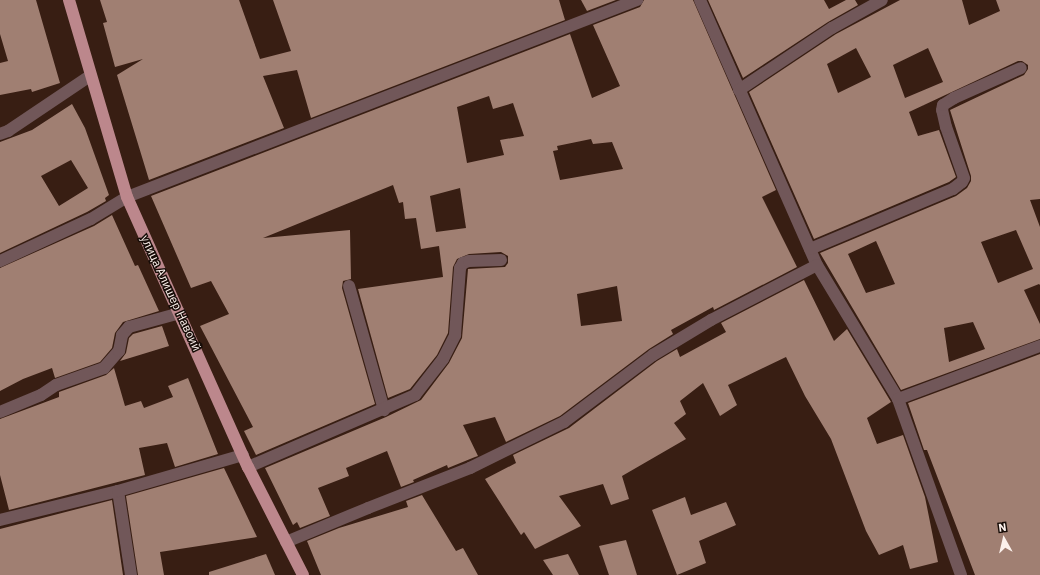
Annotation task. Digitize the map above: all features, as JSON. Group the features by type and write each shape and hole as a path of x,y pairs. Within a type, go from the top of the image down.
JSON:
{"main road":[{"name":"улица Алишер Навоий","path":"69,0 90,76 127,197 248,467 303,575"}],"street":[{"path":"0,261 91,219 127,197 637,0"},
{"path":"700,0 817,264 898,399 961,575"},
{"path":"739,90 832,28 882,0"},
{"path":"810,249 953,189 962,182 964,178 946,127 942,110 943,105 954,98 1021,68"},
{"path":"0,134 8,131 90,76"},
{"path":"248,467 384,410 415,395 443,359 455,335 460,268 463,263 501,260"},
{"path":"286,542 470,468 564,422 653,355 711,320 817,264"},
{"path":"349,286 384,410"},
{"path":"0,412 41,395 56,385 104,368 119,351 122,336 129,327 180,313"},
{"path":"898,399 1040,346"},
{"path":"0,520 118,491 243,455"},
{"path":"118,491 131,575"}],"building":[{"path":"0,0 36,0 60,83 32,92 31,89 0,95 0,63 8,61 0,34"},
{"path":"100,0 239,0 260,59 291,51 273,0 559,0 565,20 311,118 297,70 263,76 284,128 149,180 117,75 143,59 115,67 103,23 107,22"},
{"path":"581,0 616,0 587,11"},
{"path":"644,0 693,0 776,190 762,197 797,267 714,310 713,307 671,330 673,334 649,349 560,416 506,442 495,417 463,425 478,456 448,468 447,465 401,487 387,451 346,468 349,476 318,488 330,516 300,528 297,522 293,525 265,468 386,417 421,400 449,363 462,338 468,269 505,267 508,263 508,256 501,252 469,254 457,259 453,267 448,333 437,355 410,389 388,398 358,289 443,277 439,246 421,249 416,218 405,219 403,202 399,203 393,185 263,238 350,230 351,279 343,281 342,288 375,404 256,455 244,431 253,427 200,326 229,314 211,281 191,288 151,196 570,34 592,98 620,86 593,25 640,7","holes":["489,96 493,109 513,103 524,136 500,140 504,155 467,163 457,107","591,139 593,144 612,142 623,169 560,180 553,151 558,150 557,146","460,188 466,228 436,232 430,196","617,286 622,321 581,326 577,294"]},
{"path":"708,0 824,0 829,9 846,0 855,0 858,5 828,22 743,78"},
{"path":"900,0 962,0 969,25 1000,11 996,0 1040,0 1040,199 1030,200 1040,227 1040,285 1039,284 1024,290 1040,324 1040,339 901,390 820,253 956,196 967,188 971,181 971,176 950,110 1024,75 1028,69 1028,65 1022,61 1018,61 909,112 918,136 939,130 956,177 949,182 814,239 749,92 836,34","holes":["856,48 871,77 838,93 827,64","928,48 943,82 905,98 893,65","1016,230 1033,269 998,283 981,242","876,241 895,284 866,293 848,254","973,322 985,349 949,362 944,328"]},
{"path":"72,104 85,128 109,195 105,198 106,201 87,212 0,253 0,142 32,130","holes":["71,160 88,188 59,206 41,176"]},
{"path":"112,215 135,266 138,265 159,311 123,322 115,333 112,348 100,362 55,378 52,368 23,379 0,391 0,268 94,226"},
{"path":"804,280 834,341 847,329 891,402 867,418 877,444 903,435 925,497 938,562 910,569 903,545 879,555 866,531 831,439 805,396 786,357 728,385 737,405 720,416 703,383 680,401 686,414 674,423 686,439 622,476 629,499 611,505 603,484 559,496 581,526 535,549 524,532 521,535 485,479 516,463 513,455 569,428 657,361 677,349 680,357 726,332 721,323"},
{"path":"162,326 169,346 120,361 126,353 129,338 133,334"},
{"path":"1040,354 1040,575 975,575 927,450 924,450 908,403"},
{"path":"114,368 125,406 141,401 144,408 173,397 168,386 188,378 218,454 175,467 167,443 139,448 145,475 9,510 0,475 0,419 59,397 59,392 106,375"},
{"path":"224,468 257,537 160,552 164,575 138,575 126,496"},
{"path":"422,495 456,551 463,548 478,575 321,575 307,541 339,528 408,507 406,501"},
{"path":"685,497 691,515 726,502 736,525 699,541 706,563 677,575 652,510"},
{"path":"112,500 123,575 0,575 0,529"},
{"path":"626,540 637,575 609,575 599,546"},
{"path":"266,554 275,575 209,575 209,572"},
{"path":"568,554 579,575 553,575 543,560"}]}
